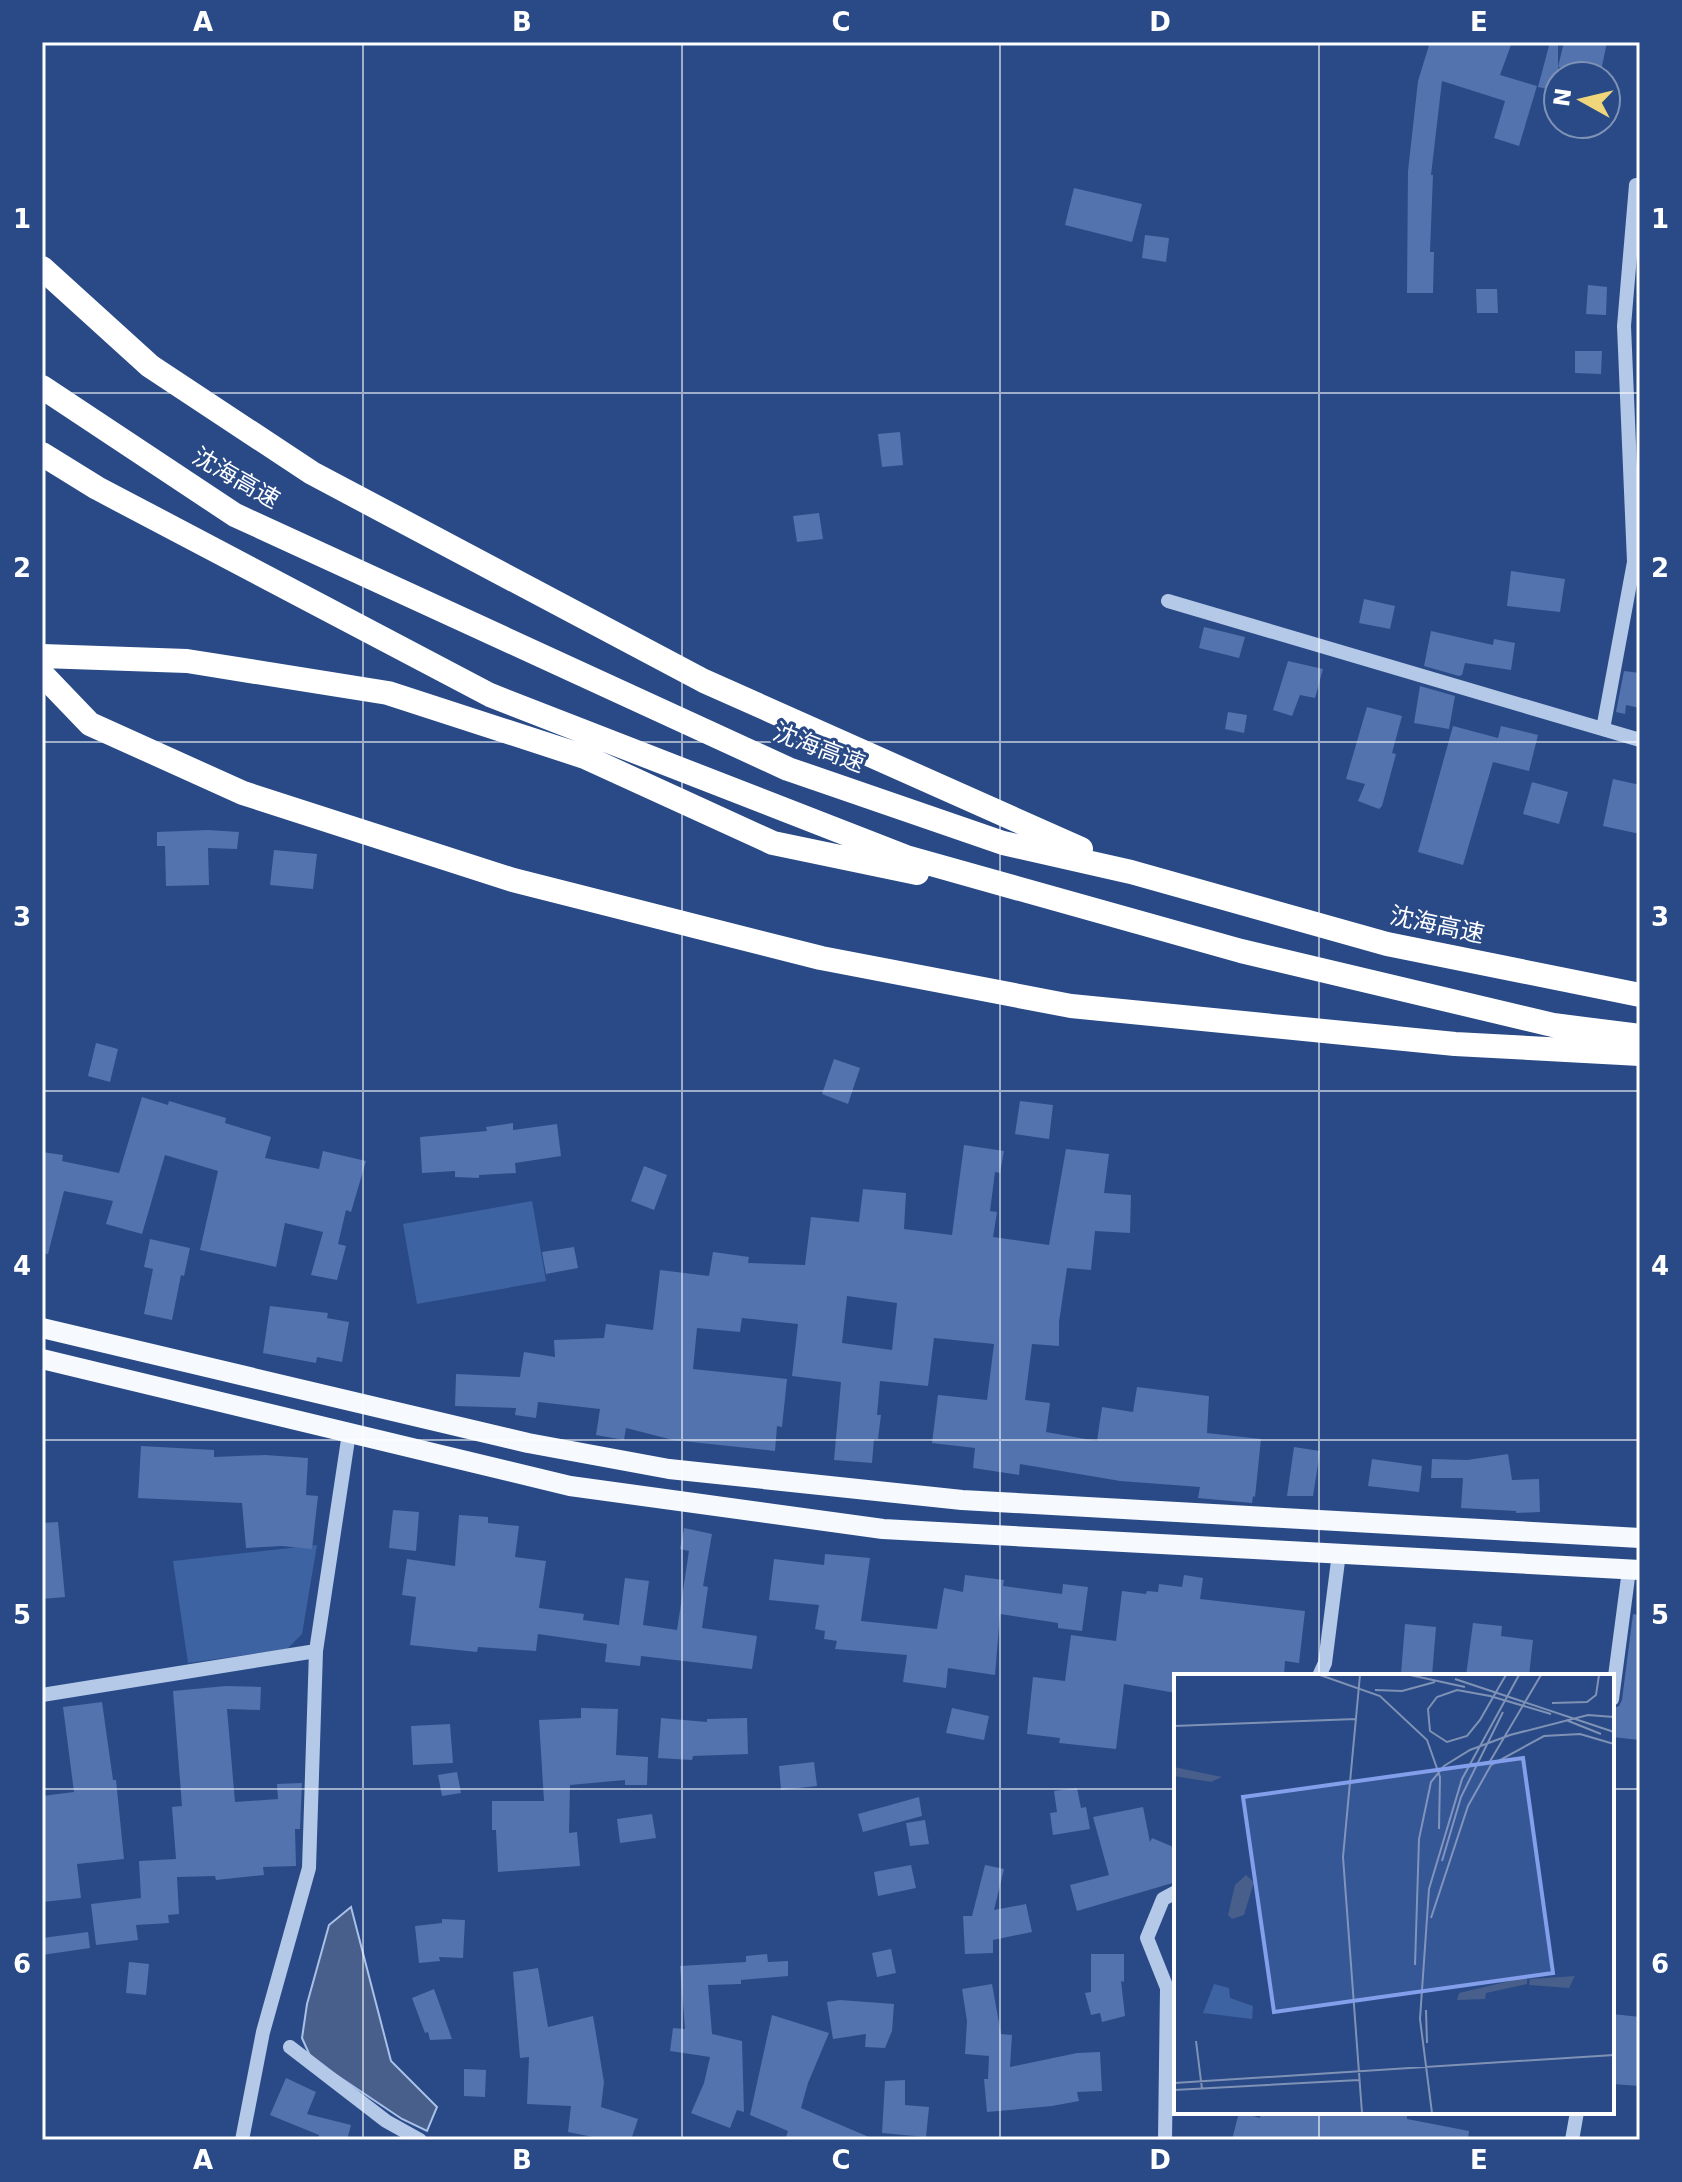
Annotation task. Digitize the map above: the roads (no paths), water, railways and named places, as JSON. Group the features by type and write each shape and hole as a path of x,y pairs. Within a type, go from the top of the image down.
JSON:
{"highway":[{"path":"42,268 150,366"},
{"path":"42,288 150,366 312,473 704,681 1131,872"},
{"name":"沈海高速","path":"42,387 235,515 788,769 1003,843 1131,872 1387,944 1640,995"},
{"path":"42,454 97,488 490,695 906,857 1241,951 1553,1025 1640,1036"},
{"path":"42,656 187,661 388,693 585,757 773,843 1117,916"},
{"path":"42,674 90,724 243,793 513,880 821,958 1071,1006 1455,1044 1640,1054"}],"main road":[{"path":"42,1328 528,1443 669,1469 962,1500 1640,1538"},
{"path":"42,1359 570,1486 883,1529 1634,1570"}],"street":[{"path":"1603,729 1634,562 1624,326 1636,185 1640,185"},
{"path":"1168,601 1640,740"},
{"path":"242,2140 263,2032 309,1868 316,1651 349,1433"},
{"path":"1320,1674 1325,1663 1339,1553"},
{"path":"1614,1687 1634,1570"},
{"path":"42,1695 316,1651"},
{"path":"1165,2140 1167,1988 1147,1938 1163,1899 1174,1893"},
{"path":"290,2047 386,2121 420,2140"},
{"path":"1572,2140 1577,2114"}]}
